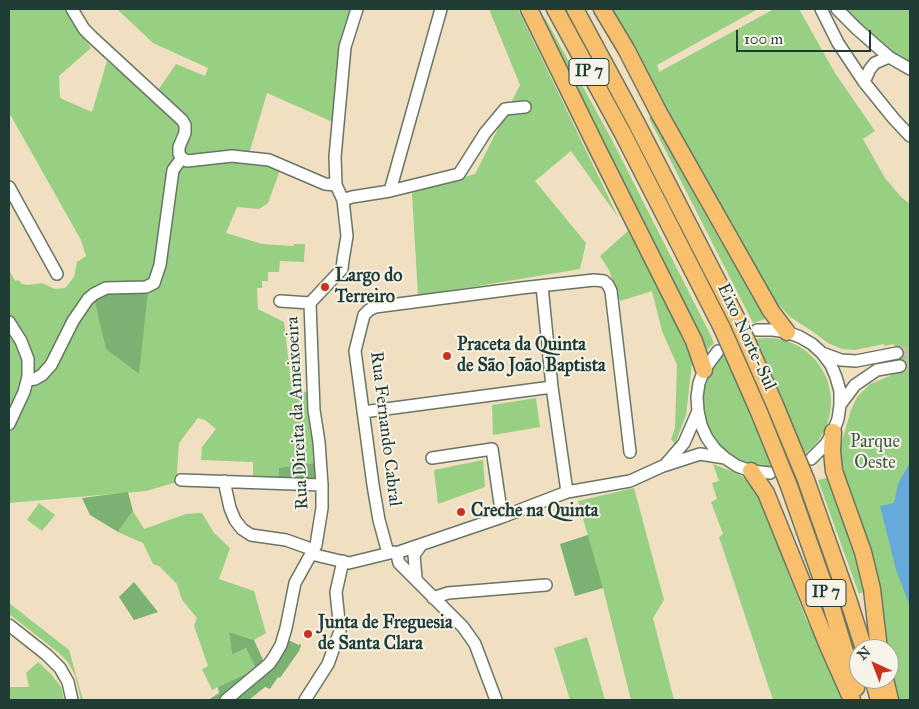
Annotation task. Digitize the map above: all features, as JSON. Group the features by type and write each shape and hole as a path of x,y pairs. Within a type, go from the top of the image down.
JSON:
{"highway":[{"name":"Eixo Norte-Sul","path":"575,9 637,124 738,321 806,480 861,639"},
{"path":"602,9 771,311 787,332"},
{"name":"Eixo Norte-Sul","path":"556,10 622,132 722,328 789,486 831,605 860,700"},
{"path":"532,16 694,341 704,370"},
{"path":"833,432 834,471 864,552 872,589 878,639"},
{"path":"750,471 766,493 852,700"}],"street":[{"path":"72,9 92,38 182,120 185,126 185,133 179,147 179,154 182,158 187,160 232,156 269,160 325,184 336,185"},
{"path":"280,302 310,303 342,269 346,236 343,200 336,185 335,157 345,46 357,9"},
{"path":"390,191 440,9"},
{"path":"821,9 838,43 864,82 910,136"},
{"path":"837,9 856,29 889,57 910,69"},
{"path":"864,82 875,63 889,57"},
{"path":"343,200 459,174 485,133 505,108 526,107"},
{"path":"27,380 35,379 42,375 51,364 73,321 88,299 94,294 106,288 146,286 154,283 160,265 173,170 182,158"},
{"path":"9,188 57,274"},
{"path":"567,492 552,386 542,286 598,280 608,285 611,291 630,452"},
{"name":"Rua Fernando Cabral","path":"388,553 379,520 355,351 362,322 369,310 375,307 542,286"},
{"name":"Rua Direita da Ameixoeira","path":"226,700 269,664 281,645 295,584 312,552 322,508 319,442 314,410 310,303"},
{"path":"9,322 21,341 28,359 27,380 24,392 9,424"},
{"path":"757,330 773,330 800,336 822,353 836,377 840,391 838,419 826,444 811,459"},
{"path":"718,351 704,370 699,384 697,397 701,425 707,438 725,458 737,466 750,471 770,473"},
{"path":"822,353 841,360 856,361 897,353"},
{"path":"840,405 855,385 878,370 900,366"},
{"path":"363,412 552,386"},
{"path":"664,466 684,443 698,411"},
{"path":"432,458 492,449 502,517"},
{"path":"402,557 422,544 502,517 567,492 630,481 664,466 700,454 725,458"},
{"path":"181,480 322,485"},
{"path":"224,481 230,508 235,520 242,530 251,535 286,540 312,552 343,561 356,562 388,553 402,557 433,598 463,627 474,644 496,700"},
{"path":"414,557 422,544"},
{"path":"402,557 408,549 414,557 416,578"},
{"path":"305,700 328,664 340,631 336,592 343,561"},
{"path":"433,598 463,591 546,585"},
{"path":"444,609 463,591"},
{"path":"9,625 60,668 68,682 72,700"}],"green space":[{"path":"9,9 64,9 91,48 59,76 60,97 92,112 107,61 152,99 176,64 205,76 208,68 153,43 117,9 351,9 342,48 335,123 267,93 249,154 251,161 280,170 268,203 259,209 237,207 226,233 262,244 294,246 294,244 305,244 304,262 280,261 279,272 268,272 268,281 262,281 262,288 257,288 258,309 284,322 292,391 310,392 317,463 279,479 253,477 253,462 201,460 202,447 216,429 205,420 198,418 179,443 177,473 180,481 146,491 9,503 9,270 15,281 18,280 22,284 42,283 55,289 65,288 74,277 77,262 86,256 81,240 11,116 9,117","holes":["95,297 139,374 107,349"]},
{"path":"489,9 518,9 618,217 571,151 535,181 586,243 580,269 418,296 412,193 475,174 520,85"},
{"name":"Parque Oeste","path":"611,9 758,9 657,65 659,72 774,9 799,9 835,73 875,131 863,139 885,178 901,197 910,204 910,700 893,700 891,689 899,689 899,639 880,639 839,473 844,471 840,454 842,441 857,397 870,384 890,376 890,374 900,372 894,344 885,346 884,344 855,350 842,349 828,343 790,317 780,306 778,307"},
{"path":"844,9 910,9 910,73"},
{"path":"545,18 611,138 710,334 714,343 707,350 600,144 541,20"},
{"path":"652,116 765,319 753,323 649,118"},
{"path":"628,231 672,316 692,363 686,415 675,444 671,439 675,428 677,365 662,331 652,291 620,301 609,270 600,256"},
{"path":"141,288 148,291 139,374 106,349 94,297"},
{"path":"767,338 791,343 812,357 826,378 831,402 826,426 812,447 791,461 767,466 743,461 722,447 708,426 703,402 708,378 722,357 743,343"},
{"path":"536,398 540,427 493,435 492,405"},
{"path":"483,460 485,487 438,504 434,470"},
{"path":"317,463 318,482 279,479 279,468"},
{"path":"713,464 739,474 757,492 806,619 838,682 843,700 773,700 719,537 723,534 711,502 717,499 712,483 719,481"},
{"path":"827,478 857,563 863,592 859,594 818,480"},
{"path":"634,488 664,600 653,618 674,700 631,700 603,588 578,501"},
{"path":"128,492 133,511 118,532 90,515 82,498"},
{"path":"39,503 55,515 42,531 27,520"},
{"path":"133,511 144,529 186,514 202,513 214,533 230,548 219,579 254,591 266,633 254,640 229,632 232,655 246,648 256,669 212,690 202,669 208,666 194,626 197,618 182,600 177,584 159,566 153,564 143,543 118,532"},
{"path":"588,535 603,588 575,596 560,544"},
{"path":"134,582 158,612 134,620 119,597"},
{"path":"9,603 69,650 83,700 81,700 75,675 68,662 9,614"},
{"path":"229,632 254,640 265,664 288,640 299,645 301,644 301,646 280,678 278,677 270,689 265,687 249,700 208,700 219,693 218,687 256,669 246,648 232,655"},
{"path":"587,637 605,700 570,700 554,648"},
{"path":"38,662 61,687 64,700 9,700 9,687 29,687 26,673"}],"water":[{"path":"910,462 910,606 896,570 880,506 894,503 898,484"}],"tunnel":[{"path":"897,353 910,350"},
{"path":"900,366 910,364"}],"place":[{"name":"Largo do Terreiro","path":"325,287"},
{"name":"Praceta da Quinta de São João Baptista","path":"447,356"},
{"name":"Creche na Quinta","path":"461,512"},
{"name":"Junta de Freguesia de Santa Clara","path":"308,634"}]}
